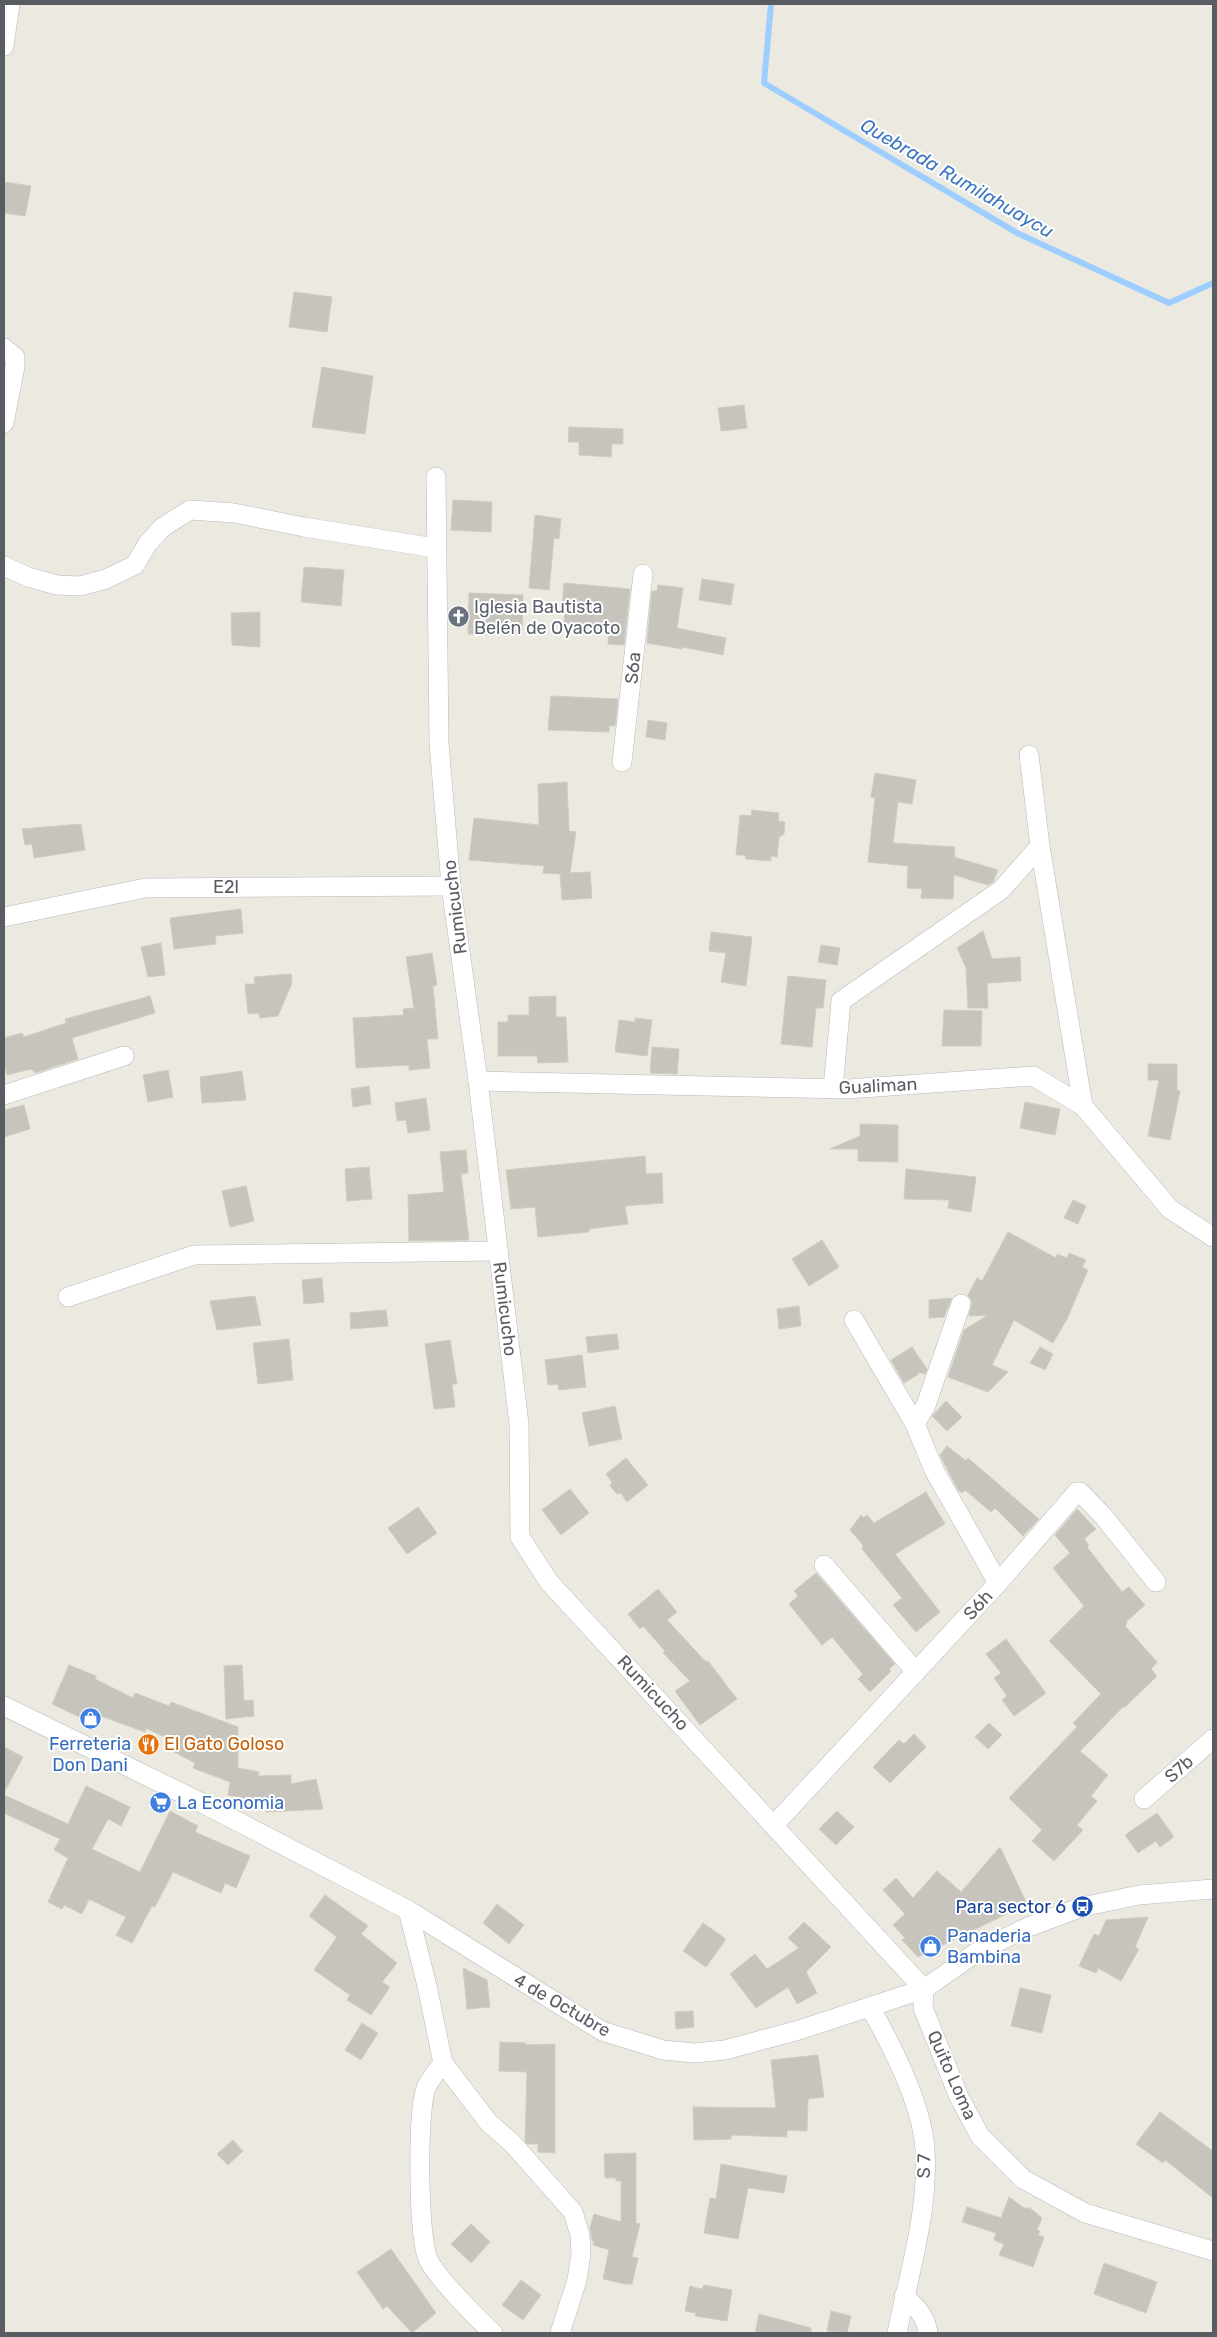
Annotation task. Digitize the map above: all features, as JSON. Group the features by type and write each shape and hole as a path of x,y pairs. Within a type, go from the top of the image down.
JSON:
{"street":[{"path":"4,46 10,4"},
{"path":"4,348 15,357 16,367 4,423"},
{"name":"Rumicucho","path":"436,477 435,548 438,743 451,886 478,1081 519,1424 520,1537 549,1582 924,1988"},
{"path":"4,566 28,577 57,585 80,586 106,579 135,565 148,544 163,527 190,510 234,513 304,527 435,548"},
{"name":"S6a","path":"622,762 643,574"},
{"path":"1029,755 1040,846 1083,1106"},
{"path":"833,1089 841,1000 1001,890 1040,846"},
{"name":"E2l","path":"4,917 145,888 451,886"},
{"path":"4,1095 124,1056"},
{"name":"Gualiman","path":"478,1081 833,1089 1033,1076 1083,1106 1170,1209 1213,1237"},
{"path":"68,1297 194,1255 497,1251"},
{"path":"915,1424 926,1405 961,1304"},
{"name":"S6h","path":"774,1825 998,1583 934,1470 915,1424 854,1320"},
{"path":"998,1583 1077,1492 1080,1492 1104,1518 1156,1582"},
{"path":"824,1565 916,1672"},
{"name":"4 de Octubre","path":"4,1706 204,1804 408,1910 602,2031 663,2050 694,2053 725,2050 799,2030 924,1988 977,1952 1028,1927 1082,1908 1139,1895 1213,1889"},
{"name":"S7b","path":"1144,1799 1213,1739"},
{"path":"408,1910 443,2062 489,2123 512,2144 573,2212 580,2235 581,2254 577,2280 560,2333"},
{"name":"Quito Loma","path":"924,1988 923,2008 959,2097 980,2136 1023,2179 1085,2213 1213,2251"},
{"name":"S 7","path":"870,2007 886,2035 917,2111 925,2148 923,2202 897,2333"},
{"path":"443,2062 426,2089 422,2110 420,2173 424,2247 428,2261 440,2276 493,2333"},
{"path":"904,2296 920,2311 927,2323 928,2333"}],"building":[{"path":"4,182 31,186 25,216 4,213"},
{"path":"294,292 332,297 327,332 289,327"},
{"path":"322,367 373,376 365,434 312,427"},
{"path":"744,405 747,428 721,431 718,408"},
{"path":"569,427 623,429 623,444 612,444 611,457 579,455 579,442 568,442"},
{"path":"453,500 492,502 491,532 451,530"},
{"path":"535,515 561,519 559,539 554,538 549,590 529,588"},
{"path":"304,567 344,570 341,606 301,602"},
{"path":"702,579 734,584 731,605 699,600"},
{"path":"564,583 630,589 624,645 608,644 609,631 575,628 575,625 564,623 565,611 562,609"},
{"path":"658,585 683,588 677,628 726,638 723,655 682,647 682,649 647,643 652,591 657,591"},
{"name":"Iglesia Bautista Belén de Oyacoto","path":"469,593 523,595 522,635 468,634"},
{"path":"260,612 260,647 232,645 231,613"},
{"path":"551,696 618,699 615,726 609,726 609,732 548,730"},
{"path":"648,720 667,723 665,740 646,737"},
{"path":"875,773 916,780 912,804 898,802 893,843 955,847 954,857 998,870 993,882 988,885 954,875 953,899 921,898 922,889 907,888 908,866 868,862 875,798 871,797"},
{"path":"567,782 569,831 576,832 570,873 590,872 592,898 562,900 560,874 543,873 544,866 469,860 474,818 539,825 538,784"},
{"path":"752,810 779,813 778,821 785,822 784,834 779,837 777,857 771,856 771,861 746,859 745,855 736,855 740,815 751,816"},
{"path":"81,824 85,850 34,858 32,844 25,845 22,829"},
{"path":"241,909 243,933 215,936 216,944 174,949 170,918"},
{"path":"983,931 992,959 1020,957 1021,981 987,983 988,1008 968,1008 966,968 957,948"},
{"path":"711,932 752,937 746,986 721,982 726,953 709,951"},
{"path":"161,943 165,975 148,977 141,947"},
{"path":"821,945 840,948 837,965 818,962"},
{"path":"432,953 437,985 433,986 438,1039 427,1039 430,1068 409,1070 409,1065 356,1068 353,1018 404,1015 403,1009 414,1008 406,957"},
{"path":"291,974 292,983 278,1016 260,1018 259,1013 248,1014 245,984 255,984 254,977"},
{"path":"788,976 826,980 823,1008 816,1008 812,1047 781,1044"},
{"path":"150,996 155,1013 72,1038 78,1059 35,1073 31,1069 7,1075 4,1062 4,1038 22,1033 24,1037 66,1023 65,1019"},
{"path":"556,996 556,1017 566,1017 568,1062 538,1063 537,1056 498,1056 498,1022 508,1022 508,1015 529,1015 529,997"},
{"path":"944,1010 982,1011 981,1046 942,1046"},
{"path":"635,1018 652,1020 647,1056 615,1052 619,1020 635,1022"},
{"path":"652,1047 679,1049 677,1074 650,1073"},
{"path":"1148,1064 1177,1064 1177,1090 1180,1091 1170,1140 1148,1136 1159,1080 1148,1080"},
{"path":"168,1070 173,1097 148,1102 143,1075"},
{"path":"242,1071 246,1100 202,1103 200,1077"},
{"path":"369,1086 371,1104 353,1107 351,1089"},
{"path":"426,1098 430,1130 408,1133 406,1120 397,1121 395,1103"},
{"path":"1025,1102 1060,1109 1055,1135 1020,1128"},
{"path":"24,1105 30,1129 4,1137 4,1110"},
{"path":"860,1124 898,1125 898,1162 858,1161 858,1149 830,1149 860,1136"},
{"path":"466,1150 468,1173 461,1174 469,1240 409,1241 408,1195 444,1192 440,1152"},
{"path":"645,1156 646,1174 662,1173 663,1203 625,1206 628,1224 589,1229 589,1232 538,1237 535,1207 511,1209 506,1170"},
{"path":"369,1167 372,1199 347,1201 345,1169"},
{"path":"906,1169 976,1177 971,1212 948,1208 949,1200 904,1199"},
{"path":"246,1186 254,1221 230,1227 222,1191"},
{"path":"1073,1200 1086,1206 1078,1224 1064,1218"},
{"path":"1008,1232 1056,1258 1057,1254 1067,1258 1069,1253 1086,1260 1082,1267 1088,1270 1067,1319 1053,1343 1014,1320 992,1365 1008,1372 988,1392 948,1377 964,1330 988,1315 969,1316 972,1302 968,1295 977,1278 982,1281"},
{"path":"822,1240 839,1267 809,1286 792,1259"},
{"path":"322,1278 324,1302 304,1304 302,1280"},
{"path":"255,1296 261,1325 217,1330 210,1301"},
{"path":"952,1298 944,1317 929,1318 929,1300"},
{"path":"799,1306 801,1326 779,1329 777,1309"},
{"path":"386,1310 388,1326 351,1329 350,1313"},
{"path":"617,1334 619,1349 588,1353 586,1337"},
{"path":"289,1339 293,1380 258,1384 253,1343"},
{"path":"450,1340 457,1384 452,1384 455,1407 434,1409 425,1344"},
{"path":"912,1347 927,1369 925,1374 917,1372 919,1374 904,1383 891,1360"},
{"path":"1040,1347 1053,1354 1045,1370 1030,1363"},
{"path":"582,1355 586,1387 559,1390 558,1384 548,1385 545,1360"},
{"path":"946,1401 962,1417 947,1431 932,1416"},
{"path":"615,1406 622,1439 589,1446 582,1413"},
{"path":"947,1446 966,1461 968,1458 1039,1519 1023,1536 995,1508 991,1512 965,1490 962,1493 958,1490 940,1455"},
{"path":"626,1458 648,1485 627,1502 621,1493 617,1494 610,1486 612,1482 606,1474"},
{"path":"570,1489 589,1513 561,1535 542,1510"},
{"path":"926,1492 945,1524 895,1554 940,1612 916,1632 893,1605 902,1598 862,1549 863,1545 850,1530 861,1515 863,1518 867,1515 874,1523"},
{"path":"418,1507 437,1533 407,1554 388,1528"},
{"path":"1077,1509 1096,1529 1084,1539 1089,1545 1087,1547 1122,1592 1129,1587 1145,1605 1126,1622 1125,1626 1157,1662 1151,1669 1157,1676 1123,1707 1080,1751 1108,1775 1091,1796 1097,1801 1077,1825 1083,1830 1054,1861 1032,1841 1042,1830 1009,1798 1077,1727 1073,1723 1101,1694 1049,1641 1084,1606 1053,1568 1070,1553 1055,1535"},
{"path":"816,1573 895,1664 889,1669 891,1671 870,1692 858,1679 863,1674 832,1637 822,1645 789,1604 798,1596 794,1591"},
{"path":"658,1589 677,1612 667,1620 706,1662 708,1661 737,1699 700,1725 675,1691 690,1681 663,1653 665,1651 643,1626 640,1629 628,1614"},
{"path":"1006,1639 1046,1693 1014,1716 1002,1700 1007,1696 994,1678 1001,1673 986,1654"},
{"path":"69,1665 96,1676 95,1679 133,1698 135,1693 169,1706 171,1702 238,1727 238,1768 259,1772 258,1776 291,1775 291,1784 316,1779 323,1809 266,1812 265,1802 228,1795 230,1782 193,1768 195,1763 174,1752 178,1744 146,1728 145,1732 101,1716 96,1725 52,1704"},
{"path":"242,1665 244,1701 253,1700 254,1716 226,1719 224,1666"},
{"path":"989,1723 1002,1735 988,1749 975,1737"},
{"path":"914,1734 926,1747 890,1783 873,1767 899,1740 904,1744"},
{"path":"4,1747 23,1757 4,1793"},
{"path":"86,1786 130,1807 121,1826 108,1819 92,1849 140,1872 170,1811 198,1826 195,1832 250,1856 236,1888 225,1883 221,1893 173,1872 155,1907 152,1906 132,1943 116,1935 126,1917 89,1899 82,1914 64,1905 62,1909 48,1902 68,1858 54,1850 60,1839 4,1813 4,1795 68,1824"},
{"path":"837,1811 854,1827 836,1845 819,1829"},
{"path":"1157,1813 1174,1837 1160,1847 1156,1841 1138,1853 1125,1835"},
{"path":"1000,1847 1027,1904 918,1957 902,1940 905,1938 893,1925 905,1914 883,1890 896,1878 913,1898 937,1871 961,1892"},
{"path":"325,1895 368,1926 361,1934 397,1963 382,1982 390,1987 371,2015 347,2000 350,1995 314,1970 337,1937 309,1916"},
{"path":"497,1904 524,1925 509,1944 483,1923"},
{"path":"1148,1917 1135,1947 1139,1949 1121,1981 1098,1968 1096,1973 1079,1966 1094,1934 1099,1936 1106,1920"},
{"path":"804,1922 831,1947 806,1972 817,1993 797,2004 788,1987 756,2008 730,1974 755,1954 767,1969 799,1948 788,1938"},
{"path":"703,1923 726,1939 706,1967 683,1951"},
{"path":"463,1968 487,1980 490,2007 467,2009"},
{"path":"1020,1988 1051,1995 1042,2033 1011,2026"},
{"path":"693,2011 694,2027 676,2029 675,2012"},
{"path":"362,2023 378,2033 361,2060 345,2050"},
{"path":"500,2042 526,2043 526,2045 555,2044 555,2153 538,2152 538,2144 527,2144 525,2141 527,2072 499,2071"},
{"path":"818,2055 824,2097 808,2099 807,2131 787,2130 787,2137 731,2135 731,2139 694,2140 693,2107 776,2108 771,2060"},
{"path":"1160,2112 1213,2151 1213,2198 1165,2160 1163,2163 1136,2144"},
{"path":"233,2140 243,2151 228,2165 217,2154"},
{"path":"636,2153 636,2223 640,2224 632,2257 638,2258 632,2284 625,2284 603,2279 609,2250 593,2245 594,2241 592,2241 590,2228 594,2214 621,2222 621,2181 616,2181 616,2178 605,2178 604,2154"},
{"path":"721,2164 787,2176 784,2193 748,2188 738,2239 704,2233 710,2198 716,2199"},
{"path":"1009,2197 1024,2208 1030,2208 1042,2218 1037,2230 1040,2231 1038,2235 1044,2237 1033,2267 999,2255 1004,2244 994,2240 996,2233 962,2222 967,2207 1001,2218"},
{"path":"471,2224 490,2242 471,2263 451,2244"},
{"path":"391,2249 436,2313 412,2333 387,2306 383,2309 357,2272"},
{"path":"1104,2263 1157,2282 1146,2313 1094,2294"},
{"path":"521,2280 541,2295 523,2320 502,2305"},
{"path":"704,2285 732,2290 727,2321 695,2316 696,2313 685,2311 690,2286 702,2289"},
{"path":"831,2311 851,2316 847,2333 827,2331"},
{"path":"759,2314 811,2328 811,2333 755,2333"}],"waterway":[{"name":"Quebrada Rumilahuaycu","path":"771,4 764,83 1017,233 1169,303 1213,283"}],"place":[{"name":"Iglesia Bautista Belén de Oyacoto","path":"458,617"},
{"name":"Ferreteria Don Dani","path":"90,1719"},
{"name":"El Gato Goloso","path":"148,1744"},
{"name":"La Economia","path":"161,1803"},
{"name":"Para sector 6","path":"1082,1907"},
{"name":"Panaderia Bambina","path":"931,1946"}]}
